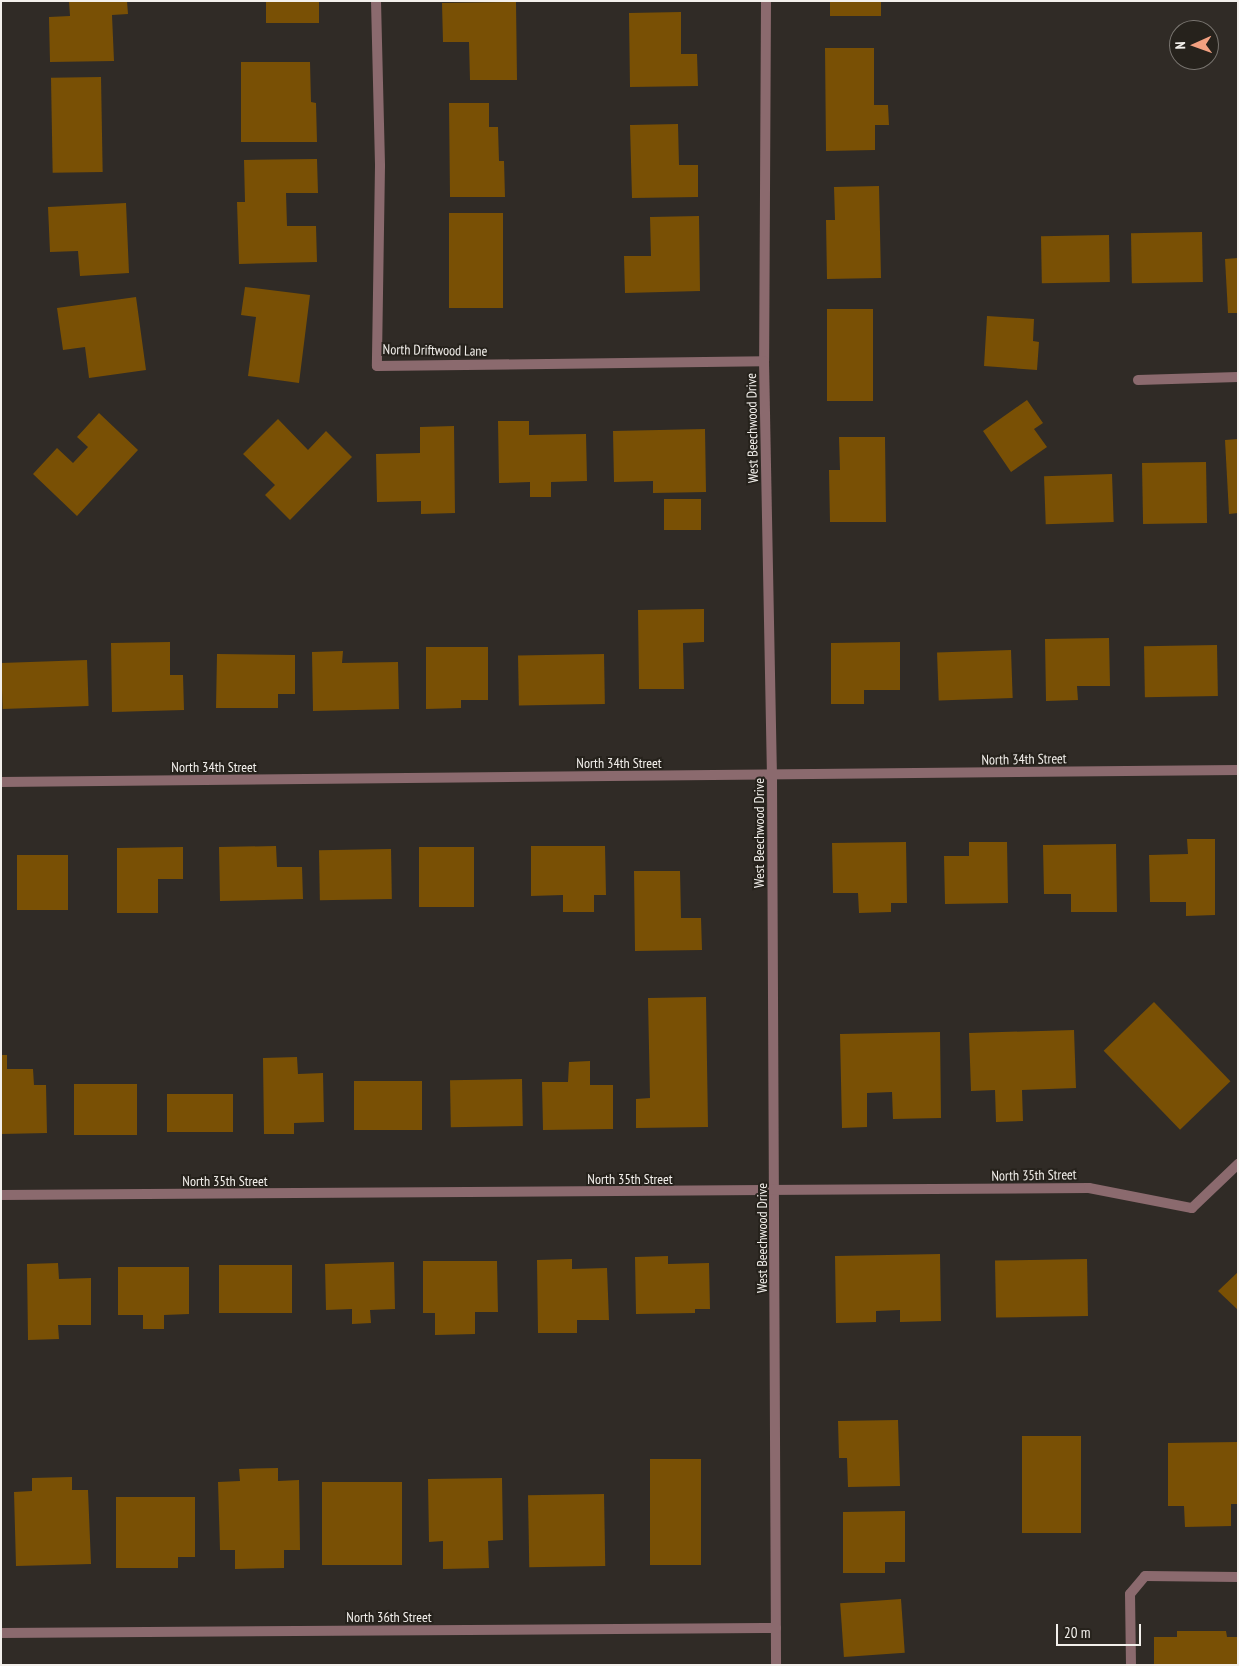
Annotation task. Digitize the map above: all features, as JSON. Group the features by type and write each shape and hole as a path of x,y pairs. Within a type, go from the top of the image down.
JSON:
{"street":[{"name":"North Driftwood Lane","path":"376,1 380,166 377,366 764,361"},
{"name":"West Beechwood Drive","path":"766,1 764,361 772,776 776,1192 776,1665"},
{"path":"1138,380 1238,377"},
{"name":"North 34th Street","path":"1,782 1238,770"},
{"name":"North 35th Street","path":"1,1195 776,1192 1089,1188 1192,1208 1238,1164"},
{"path":"1131,1665 1130,1594 1144,1576 1238,1577"},
{"name":"North 36th Street","path":"1,1633 776,1628"}],"building":[{"path":"69,1 127,1 128,14 112,15 114,61 50,62 49,17 70,16"},
{"path":"266,1 319,1 319,23 266,23"},
{"path":"830,1 881,1 881,16 830,16"},
{"path":"516,2 517,80 470,80 469,42 443,42 442,3"},
{"path":"681,12 681,54 697,54 698,86 630,87 629,13"},
{"path":"825,48 874,48 874,105 888,105 889,125 875,125 875,150 826,151"},
{"path":"241,62 310,62 311,102 316,103 317,142 241,142"},
{"path":"101,77 103,172 53,173 51,78"},
{"path":"449,103 489,103 489,127 498,127 499,161 504,161 505,197 450,197"},
{"path":"678,124 679,165 698,165 698,197 632,198 630,125"},
{"path":"317,159 318,193 286,193 287,226 316,226 317,262 239,264 237,202 245,202 244,160"},
{"path":"879,186 881,278 827,279 826,220 835,220 834,187"},
{"path":"126,203 129,273 80,276 78,251 50,252 48,207"},
{"path":"449,213 503,213 503,308 449,308"},
{"path":"699,216 700,291 625,293 624,256 651,256 650,217"},
{"path":"1202,232 1203,282 1132,283 1131,233"},
{"path":"1109,235 1110,282 1042,283 1041,236"},
{"path":"1238,258 1238,313 1228,313 1225,259"},
{"path":"245,287 310,295 299,383 248,376 256,317 241,315"},
{"path":"136,297 146,370 89,378 85,347 63,350 57,308"},
{"path":"827,309 873,309 873,401 827,401"},
{"path":"987,316 1034,319 1033,341 1039,342 1037,370 984,366"},
{"path":"1027,400 1043,423 1034,429 1047,447 1011,472 983,431"},
{"path":"99,413 138,450 77,516 33,474 57,448 73,463 88,447 77,437"},
{"path":"278,419 308,450 326,431 352,457 290,520 265,495 275,485 243,454"},
{"path":"498,421 529,421 529,435 586,434 587,481 551,482 551,497 530,497 530,482 499,483"},
{"path":"454,426 455,513 421,514 421,501 377,502 376,454 420,453 420,427"},
{"path":"705,429 706,492 653,493 653,481 614,482 613,431"},
{"path":"839,437 885,437 886,522 830,522 829,470 840,470"},
{"path":"1238,439 1238,513 1229,514 1225,440"},
{"path":"1206,462 1207,523 1143,524 1142,463"},
{"path":"1112,474 1114,522 1046,524 1044,476"},
{"path":"664,499 701,499 701,530 664,530"},
{"path":"704,609 704,642 683,643 684,689 639,689 638,610"},
{"path":"1109,638 1110,686 1077,686 1078,700 1046,701 1045,639"},
{"path":"170,642 170,675 183,675 184,710 112,712 111,643"},
{"path":"900,642 900,690 864,690 864,704 831,704 831,643"},
{"path":"1217,645 1218,696 1145,697 1144,646"},
{"path":"426,647 488,647 488,700 461,700 461,708 426,709"},
{"path":"1011,650 1013,698 939,701 937,653"},
{"path":"343,651 342,663 398,662 399,709 313,711 312,652"},
{"path":"217,654 295,655 295,694 278,694 278,708 216,708"},
{"path":"604,654 605,704 519,705 518,656"},
{"path":"87,660 89,706 3,709 1,663"},
{"path":"1187,839 1215,839 1215,915 1186,916 1186,902 1150,902 1149,855 1188,854"},
{"path":"906,842 907,903 891,903 891,912 859,913 858,893 833,893 832,843"},
{"path":"969,842 1007,842 1008,903 945,904 944,856 969,856"},
{"path":"1116,844 1117,912 1071,912 1071,894 1044,894 1043,845"},
{"path":"276,846 277,867 302,867 303,899 220,901 219,847"},
{"path":"531,846 605,846 606,895 594,895 594,912 563,912 563,895 531,896"},
{"path":"183,847 183,879 158,879 158,913 117,913 117,848"},
{"path":"419,847 474,847 474,907 419,907"},
{"path":"391,849 392,899 320,900 319,850"},
{"path":"17,855 68,855 68,910 17,910"},
{"path":"634,871 680,871 681,918 701,918 702,950 635,951"},
{"path":"706,997 708,1127 636,1128 636,1099 650,1098 648,998"},
{"path":"1154,1002 1230,1081 1180,1130 1104,1051"},
{"path":"1074,1030 1076,1088 1022,1090 1023,1121 996,1122 995,1090 971,1091 969,1033"},
{"path":"940,1032 941,1118 893,1119 892,1092 867,1093 867,1127 842,1128 840,1034"},
{"path":"1,1055 7,1055 7,1069 33,1069 34,1085 46,1085 47,1133 1,1134"},
{"path":"297,1057 298,1074 323,1073 324,1122 294,1123 294,1134 264,1134 263,1058"},
{"path":"590,1061 590,1085 613,1085 613,1129 543,1130 542,1082 568,1082 569,1062"},
{"path":"522,1079 523,1126 451,1127 450,1080"},
{"path":"354,1081 422,1081 422,1130 354,1130"},
{"path":"74,1084 137,1084 137,1135 74,1135"},
{"path":"167,1094 233,1094 233,1132 167,1132"},
{"path":"940,1254 941,1321 900,1322 900,1310 876,1311 876,1322 836,1323 835,1256"},
{"path":"668,1256 668,1264 709,1263 710,1309 695,1309 695,1313 636,1314 635,1257"},
{"path":"572,1259 572,1269 607,1268 609,1320 577,1320 577,1333 538,1333 537,1260"},
{"path":"1087,1259 1088,1316 996,1318 995,1261"},
{"path":"423,1261 497,1261 498,1312 475,1312 475,1334 435,1335 435,1313 423,1313"},
{"path":"394,1262 395,1309 370,1310 371,1323 352,1324 352,1309 326,1310 325,1264"},
{"path":"58,1263 59,1279 91,1278 91,1325 58,1325 59,1339 28,1340 27,1264"},
{"path":"219,1265 292,1265 292,1313 219,1313"},
{"path":"118,1267 189,1267 189,1314 164,1315 164,1329 143,1329 143,1315 118,1315"},
{"path":"1238,1272 1238,1310 1218,1291"},
{"path":"898,1420 900,1486 848,1487 847,1458 839,1458 838,1421"},
{"path":"1022,1436 1081,1436 1081,1533 1022,1533"},
{"path":"1238,1442 1238,1504 1231,1504 1231,1526 1185,1527 1184,1506 1168,1506 1168,1443"},
{"path":"650,1459 701,1459 701,1565 650,1565"},
{"path":"278,1468 278,1481 299,1480 300,1550 284,1550 284,1568 235,1569 235,1550 220,1550 218,1482 240,1481 239,1469"},
{"path":"72,1477 72,1490 88,1490 91,1564 16,1566 14,1492 32,1491 32,1478"},
{"path":"502,1478 503,1540 488,1541 489,1568 443,1569 443,1541 429,1542 428,1479"},
{"path":"322,1482 402,1482 402,1565 322,1565"},
{"path":"604,1494 605,1566 529,1567 528,1495"},
{"path":"116,1497 195,1497 195,1557 178,1557 178,1568 116,1568"},
{"path":"905,1511 905,1562 885,1562 885,1573 843,1573 843,1512"},
{"path":"901,1599 905,1653 844,1657 840,1603"},
{"path":"1177,1631 1226,1631 1227,1637 1238,1637 1238,1665 1154,1665 1154,1637 1177,1637"}]}
